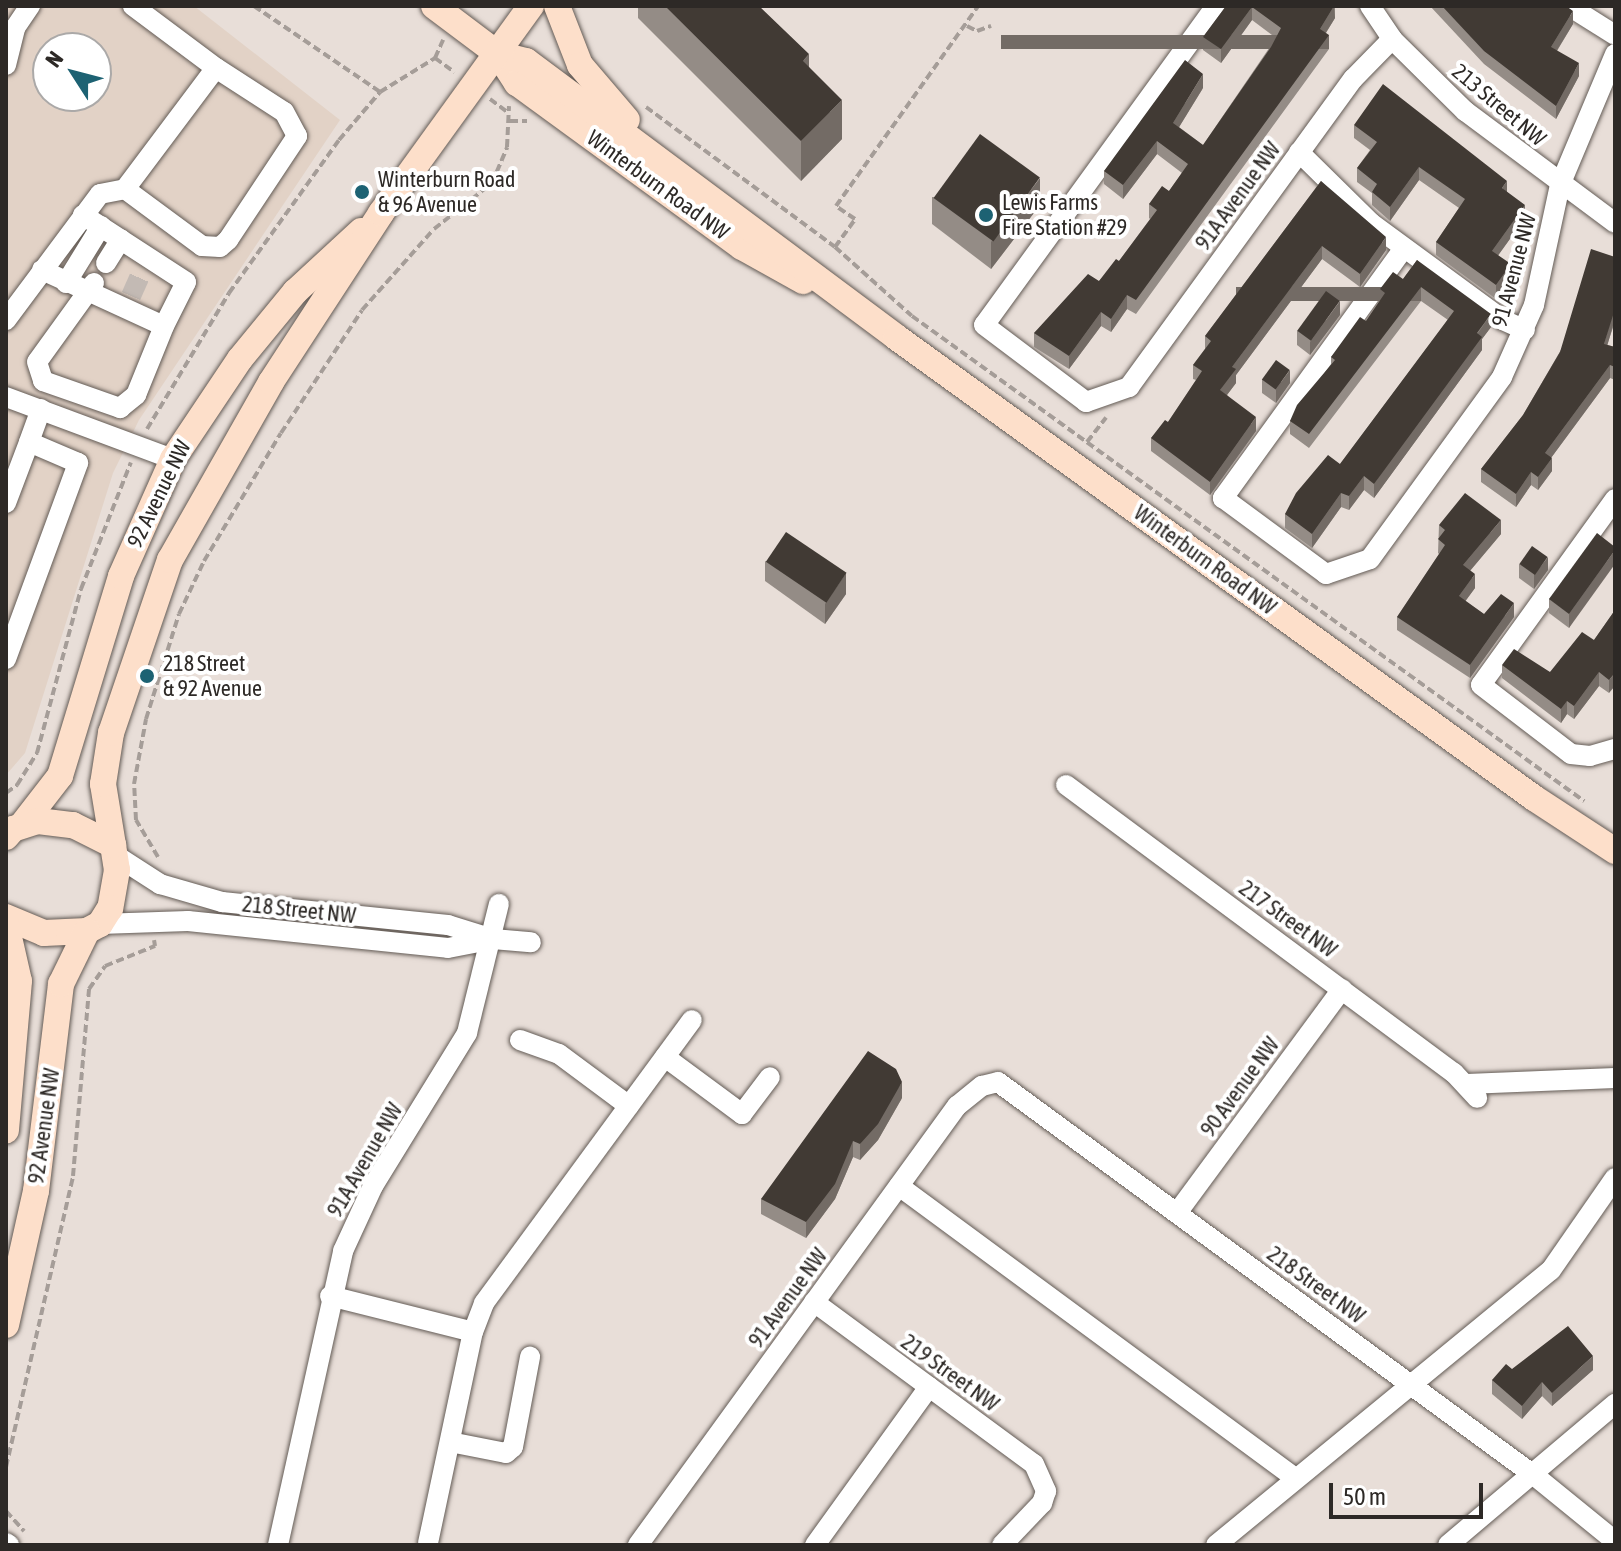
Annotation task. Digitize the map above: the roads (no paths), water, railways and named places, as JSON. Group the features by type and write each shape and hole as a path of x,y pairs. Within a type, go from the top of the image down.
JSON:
{"main road":[{"name":"Winterburn Road NW","path":"434,6 498,54 517,83 742,247 876,322"},
{"name":"92 Avenue NW","path":"6,1325 36,1191 61,984 117,889 103,784 108,747 147,616 170,560 271,382 381,213 531,6"},
{"path":"557,6 568,44 592,84 683,176"},
{"name":"Winterburn Road NW","path":"498,54 526,61 876,322 1534,798 1615,851"},
{"name":"92 Avenue NW","path":"12,830 60,776 121,576 173,459 240,359 295,292 381,213"},
{"name":"Winterburn Road NW","path":"1534,798 1615,871"},
{"name":"92 Avenue NW","path":"12,830 38,821 73,825 114,850"},
{"path":"6,917 44,933 93,927"},
{"name":"92 Avenue NW","path":"6,924 19,981 6,1130"}],"street":[{"path":"6,65 15,28 30,6"},
{"path":"125,189 202,246 220,247 228,240 297,136 284,112 216,68 133,6"},
{"name":"91A Avenue NW","path":"1216,6 984,325 1086,402 1129,387 1353,79 1392,39"},
{"name":"213 Street NW","path":"1370,6 1392,39 1465,111 1560,185 1615,223"},
{"path":"1569,6 1615,35"},
{"name":"91 Avenue NW","path":"1404,248 1223,498 1326,574 1370,559 1487,400 1525,330 1560,185 1615,54"},
{"path":"6,320 100,194 125,189 216,68"},
{"path":"1299,152 1404,248 1503,320 1525,330"},
{"path":"83,215 186,282 136,395 120,408 43,381 37,362 92,287"},
{"path":"66,283 101,226"},
{"path":"106,263 121,239"},
{"path":"140,276 150,257"},
{"path":"42,270 66,283 92,287 128,302 164,326"},
{"path":"6,397 173,459"},
{"path":"6,503 41,409"},
{"path":"6,659 78,463 29,442"},
{"path":"1615,499 1481,685 1571,754 1590,756 1615,749"},
{"name":"217 Street NW","path":"1066,785 1342,989 1472,1091 1615,1078"},
{"name":"218 Street NW","path":"114,850 160,884 222,902 448,925 493,939 531,942"},
{"name":"91A Avenue NW","path":"278,1545 330,1296 360,1210 467,1033 493,939 499,904"},
{"name":"218 Street NW","path":"93,927 188,921 448,948 493,939"},
{"name":"90 Avenue NW","path":"1177,1213 1342,989"},
{"path":"428,1543 473,1332 484,1303 692,1020"},
{"path":"520,1040 559,1054 629,1106"},
{"path":"665,1057 742,1114 770,1077"},
{"name":"218 Street NW","path":"982,1086 998,1082 1012,1090 1535,1476 1615,1541"},
{"name":"91 Avenue NW","path":"638,1545 957,1106 982,1086"},
{"path":"1216,1545 1551,1270 1615,1178"},
{"path":"899,1186 1296,1479"},
{"path":"330,1296 473,1332"},
{"name":"219 Street NW","path":"814,1302 1034,1464 1046,1491 1035,1512 1002,1545"},
{"path":"450,1442 506,1453 513,1447 530,1357"},
{"path":"815,1545 929,1387"},
{"path":"1448,1545 1535,1476 1615,1404"}],"tunnel":[{"path":"131,296 140,276"}],"place":[{"name":"Winterburn Road & 96 Avenue","path":"362,192"},
{"name":"Lewis Farms Fire Station #29","path":"986,215"},
{"name":"218 Street & 92 Avenue","path":"147,676"}]}
